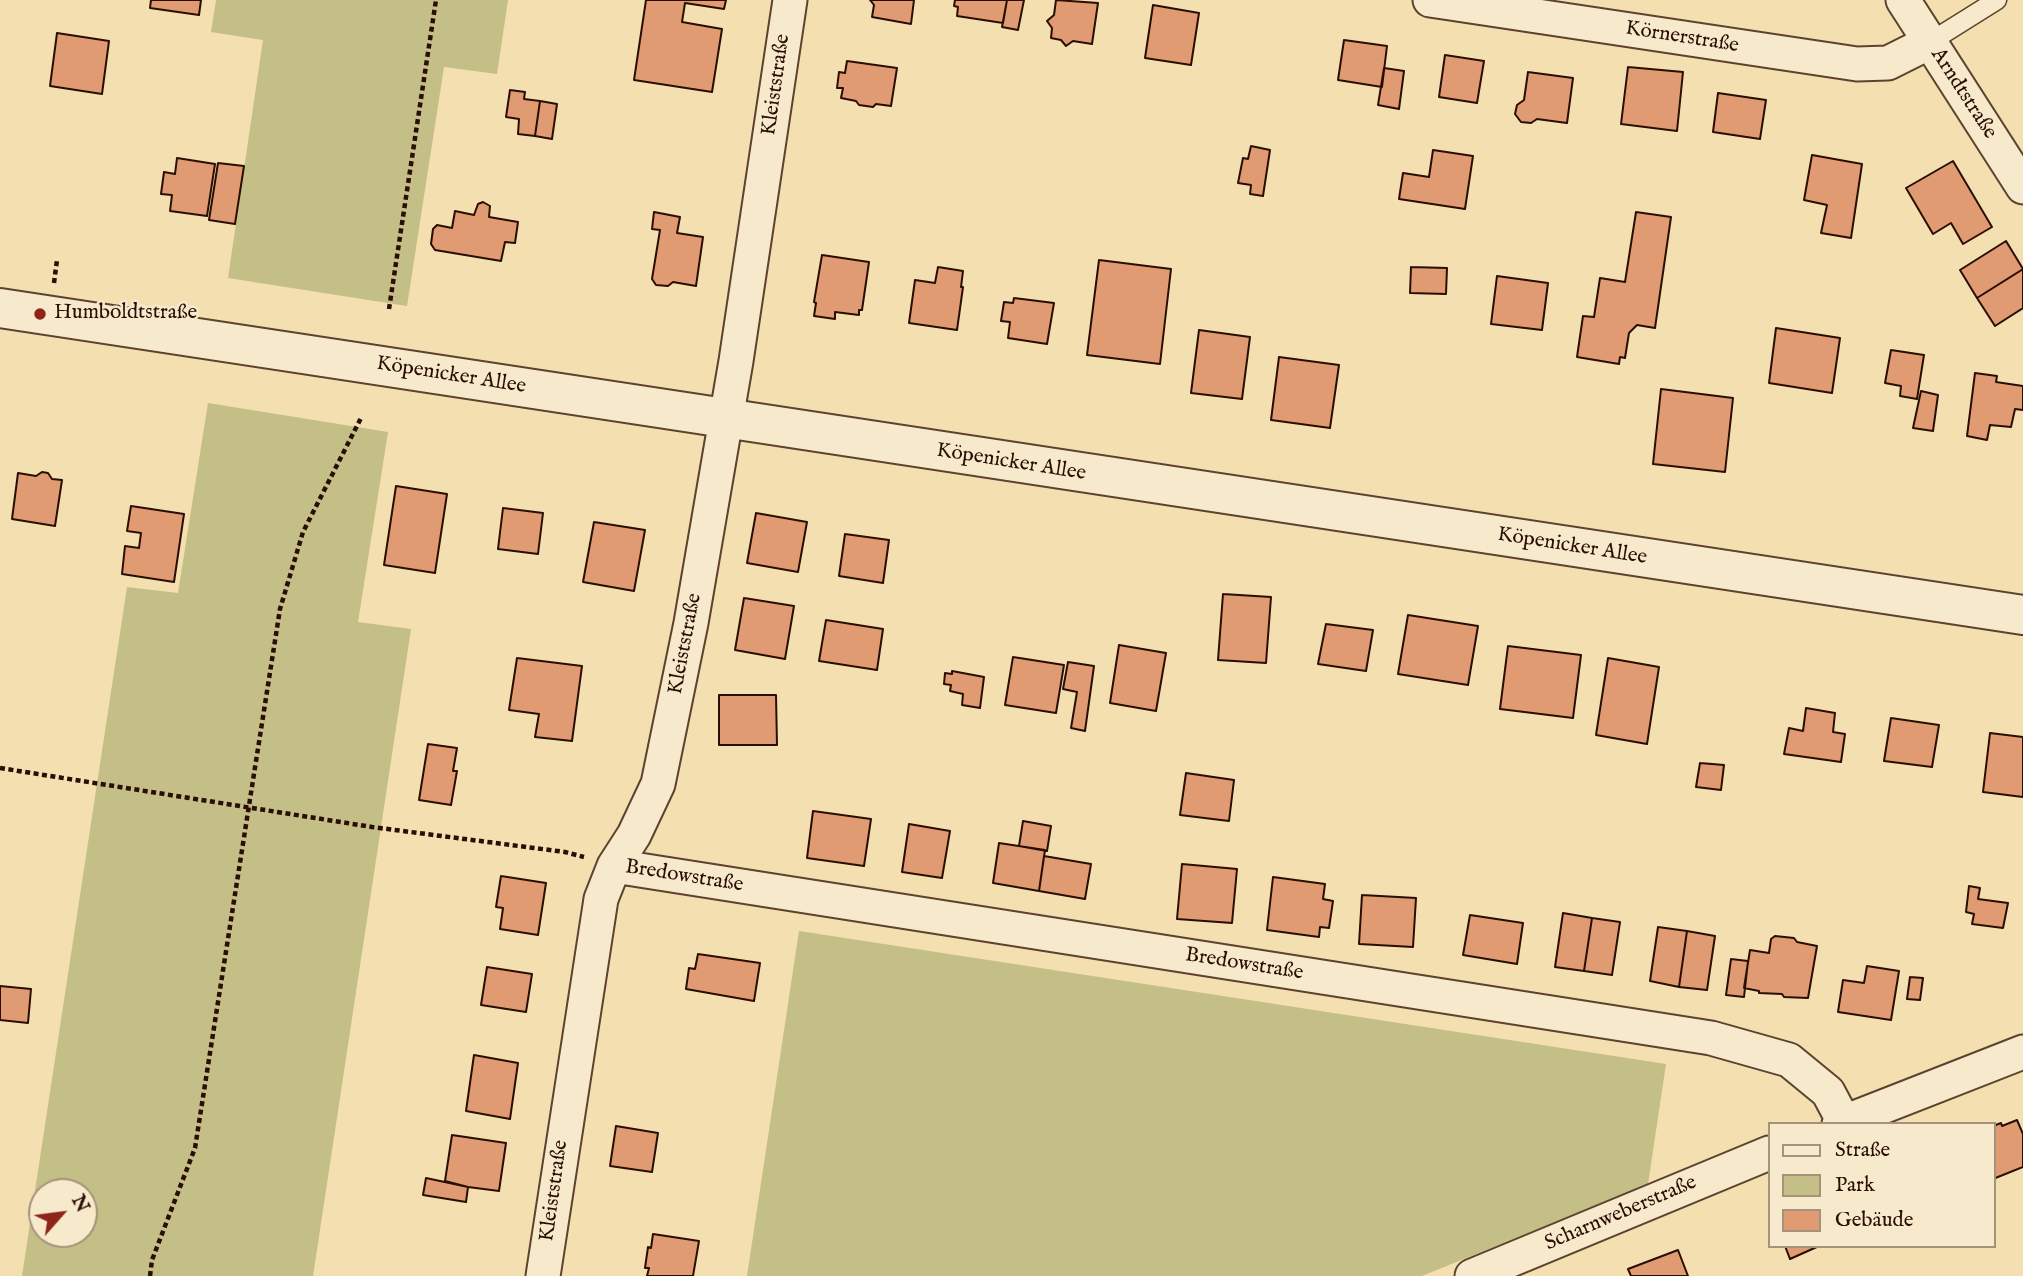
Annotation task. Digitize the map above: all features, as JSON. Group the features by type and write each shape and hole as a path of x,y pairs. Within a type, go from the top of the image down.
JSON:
{"street":[{"name":"Kleiststraße","path":"543,1276 601,900 614,866 634,835 658,784 691,623 727,419 790,0"},
{"name":"Körnerstraße","path":"1430,0 1857,64 1888,63 1930,42"},
{"name":"Arndtstraße","path":"1903,0 2023,187"},
{"name":"Köpenicker Allee","path":"0,308 2023,615"},
{"name":"Bredowstraße","path":"614,866 1711,1038 1789,1060 1828,1092 1841,1122"},
{"path":"1844,1122 2023,1052"},
{"name":"Scharnweberstraße","path":"1472,1276 1768,1153"}],"lane":[{"path":"1930,42 1997,0"}],"path":[{"path":"389,309 436,0"},
{"path":"150,1276 152,1260 195,1148 280,609 303,532 362,416"},
{"path":"0,768 372,827 565,852 614,866"}],"green space":[{"path":"216,0 508,0 497,74 444,67 407,306 228,278 263,40 211,32"},
{"path":"208,403 388,432 358,622 411,629 313,1276 22,1276 28,1237 28,1248 98,1248 98,1178 37,1178 127,587 178,593"},
{"path":"799,931 1666,1064 1648,1184 1422,1276 747,1276"}],"building":[{"path":"151,0 201,0 199,15 150,8"},
{"path":"646,0 726,0 724,9 685,3 682,22 722,29 712,92 634,80"},
{"path":"870,0 914,0 911,24 872,17 874,5"},
{"path":"955,0 1007,0 1003,23 957,16 958,7 954,6"},
{"path":"1007,0 1024,0 1018,30 1002,27"},
{"path":"1056,0 1098,3 1092,44 1073,41 1066,46 1061,40 1051,38 1052,28 1047,21 1054,15"},
{"path":"1153,5 1199,13 1191,65 1145,58"},
{"path":"57,33 109,41 102,94 50,86"},
{"path":"1344,40 1387,46 1382,87 1338,80"},
{"path":"1445,55 1484,61 1477,103 1439,97"},
{"path":"847,61 897,68 891,106 859,105 856,101 841,98 843,88 837,88 839,72 845,73"},
{"path":"1628,67 1683,72 1677,131 1621,124"},
{"path":"1384,68 1404,71 1399,109 1378,105"},
{"path":"1528,72 1573,78 1567,123 1537,119 1531,123 1521,122 1515,114 1517,105 1524,100"},
{"path":"510,90 525,92 524,99 540,101 535,136 518,134 519,119 506,117"},
{"path":"1718,93 1766,100 1760,139 1713,132"},
{"path":"540,101 557,104 552,139 535,136"},
{"path":"1251,146 1270,150 1263,196 1250,194 1251,185 1238,183 1243,158 1248,159"},
{"path":"1433,150 1473,156 1465,209 1399,199 1403,173 1429,177"},
{"path":"1812,155 1862,164 1851,238 1821,233 1827,205 1804,200"},
{"path":"177,158 215,164 207,216 170,211 172,195 161,194 164,172 175,174"},
{"path":"1953,161 1992,227 1963,244 1951,223 1933,234 1906,188"},
{"path":"218,163 244,166 235,224 209,220"},
{"path":"483,202 490,206 489,217 518,222 515,243 505,242 501,261 435,250 431,244 433,229 437,225 452,228 455,211 474,215 478,204"},
{"path":"654,212 680,217 677,233 703,237 696,286 673,282 668,286 656,285 652,279 660,230 652,229"},
{"path":"1636,212 1671,217 1655,328 1637,325 1629,333 1625,358 1620,357 1619,364 1577,357 1583,316 1594,317 1600,278 1625,282"},
{"path":"2006,241 2023,269 1977,298 1960,270"},
{"path":"822,255 869,262 859,315 835,312 835,319 814,316"},
{"path":"1099,260 1171,269 1160,364 1087,355"},
{"path":"938,267 963,271 957,330 909,323 915,280 935,283"},
{"path":"1411,267 1447,268 1446,294 1410,293"},
{"path":"2023,269 2023,308 1995,326 1977,298"},
{"path":"1497,276 1548,283 1542,330 1491,324"},
{"path":"1014,298 1054,303 1047,344 1008,338 1010,322 1001,321 1004,302 1013,303"},
{"path":"1776,328 1840,338 1832,393 1769,383"},
{"path":"1199,330 1250,337 1242,399 1191,393"},
{"path":"1891,350 1924,355 1917,399 1900,396 1901,386 1885,383"},
{"path":"1279,357 1339,365 1330,428 1271,420"},
{"path":"1975,373 1997,376 1996,382 2023,386 2023,410 2015,409 2011,427 1990,425 1987,440 1967,436"},
{"path":"1661,389 1733,398 1725,472 1653,464"},
{"path":"1921,391 1938,395 1933,431 1913,428"},
{"path":"42,472 48,473 52,479 62,480 55,526 12,519 18,473 36,476"},
{"path":"396,486 447,494 435,573 384,565"},
{"path":"131,506 184,514 174,582 122,574 125,546 139,548 141,533 127,531"},
{"path":"503,508 543,513 538,554 498,549"},
{"path":"756,513 807,522 798,572 747,563"},
{"path":"594,522 645,530 634,591 583,582"},
{"path":"845,534 889,540 883,583 839,576"},
{"path":"1223,594 1271,597 1266,663 1218,660"},
{"path":"744,598 794,606 785,659 735,650"},
{"path":"1408,615 1478,626 1468,685 1398,674"},
{"path":"826,620 883,629 877,670 819,661"},
{"path":"1326,624 1373,630 1366,671 1318,664"},
{"path":"1119,645 1166,653 1156,711 1110,703"},
{"path":"1508,646 1581,655 1573,718 1500,709"},
{"path":"1013,657 1064,665 1056,713 1005,705"},
{"path":"517,658 582,666 572,741 535,737 539,714 509,710"},
{"path":"1608,658 1659,667 1647,744 1596,735"},
{"path":"1068,662 1094,666 1085,731 1071,728 1077,692 1063,689"},
{"path":"952,671 984,677 980,708 962,705 963,694 950,691 951,685 944,684 945,673 952,674"},
{"path":"719,695 776,695 777,745 719,745"},
{"path":"1806,708 1835,713 1833,732 1845,734 1841,762 1784,754 1789,728 1803,731"},
{"path":"1891,718 1939,725 1932,767 1884,761"},
{"path":"1990,733 2023,737 2023,797 1983,792"},
{"path":"428,744 457,748 453,771 457,771 451,805 419,800"},
{"path":"1700,763 1724,765 1721,790 1696,787"},
{"path":"1186,773 1234,780 1229,821 1180,815"},
{"path":"813,811 871,819 864,866 807,858"},
{"path":"1023,821 1051,826 1047,851 1019,846"},
{"path":"909,824 950,831 942,878 902,872"},
{"path":"999,843 1045,850 1039,891 993,883"},
{"path":"1044,856 1091,864 1085,899 1039,891"},
{"path":"1182,864 1237,869 1232,923 1177,919"},
{"path":"501,876 546,883 538,935 500,929 503,908 496,907"},
{"path":"1273,877 1325,884 1323,899 1333,901 1329,928 1320,927 1319,937 1267,930"},
{"path":"1969,886 1980,888 1978,899 2008,903 2003,928 1972,924 1974,914 1966,912"},
{"path":"1362,895 1416,898 1413,947 1359,944"},
{"path":"1563,913 1592,918 1584,971 1555,967"},
{"path":"1470,915 1523,923 1517,964 1463,955"},
{"path":"1592,918 1620,922 1612,975 1584,971"},
{"path":"1658,927 1687,931 1679,987 1650,981"},
{"path":"1687,931 1715,936 1707,990 1679,987"},
{"path":"1775,936 1794,938 1797,942 1817,946 1808,998 1784,997 1782,994 1759,993 1744,988 1750,950 1769,953 1771,939"},
{"path":"698,954 760,963 754,1001 686,989 689,968 695,969"},
{"path":"1731,959 1748,961 1744,997 1726,995"},
{"path":"1867,966 1899,971 1891,1020 1838,1012 1843,980 1864,983"},
{"path":"487,967 532,974 526,1012 481,1005"},
{"path":"1910,977 1923,978 1920,1000 1907,999"},
{"path":"0,986 31,989 28,1023 0,1020"},
{"path":"474,1055 518,1063 510,1119 466,1111"},
{"path":"2017,1120 2023,1134 2023,1167 1995,1178 1995,1125 2001,1123 2002,1126"},
{"path":"616,1126 658,1133 652,1172 610,1166"},
{"path":"452,1135 506,1143 499,1191 445,1181"},
{"path":"426,1178 468,1187 466,1202 423,1195"},
{"path":"653,1234 699,1241 693,1276 647,1276 649,1268 645,1268 648,1247 651,1248"},
{"path":"1786,1248 1815,1248 1790,1259"},
{"path":"1678,1250 1688,1276 1631,1276 1628,1269"}],"place":[{"name":"Humboldtstraße","path":"40,314"}]}
